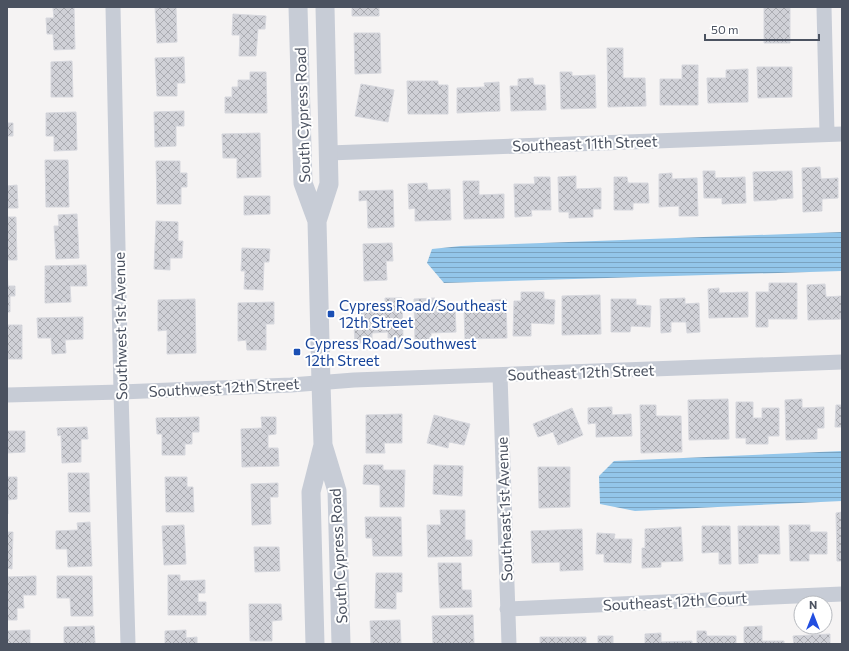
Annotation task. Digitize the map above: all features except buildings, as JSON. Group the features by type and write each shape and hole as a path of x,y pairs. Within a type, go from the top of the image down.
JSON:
{"street":[{"name":"Southwest 1st Avenue","path":"114,7 121,392 128,644"},
{"name":"South Cypress Road","path":"298,7 303,183 317,221"},
{"name":"South Cypress Road","path":"325,7 329,184 317,221 320,383 324,445 337,491 341,644"},
{"path":"824,7 827,134"},
{"name":"Southeast 11th Street","path":"329,153 842,134"},
{"name":"Southeast 12th Street","path":"320,383 842,362"},
{"name":"Southeast 1st Avenue","path":"500,375 509,644"},
{"name":"Southwest 12th Street","path":"7,395 121,392 320,383"},
{"name":"South Cypress Road","path":"315,644 311,492 324,445"},
{"name":"Southeast 12th Court","path":"507,609 842,594"}],"water":[{"path":"842,232 842,271 444,283 427,263 432,249 461,246"},
{"path":"842,451 842,501 635,511 600,504 599,476 614,461"}],"place":[{"name":"Cypress Road/Southeast 12th Street","path":"331,314"},
{"name":"Cypress Road/Southwest 12th Street","path":"297,352"}]}
